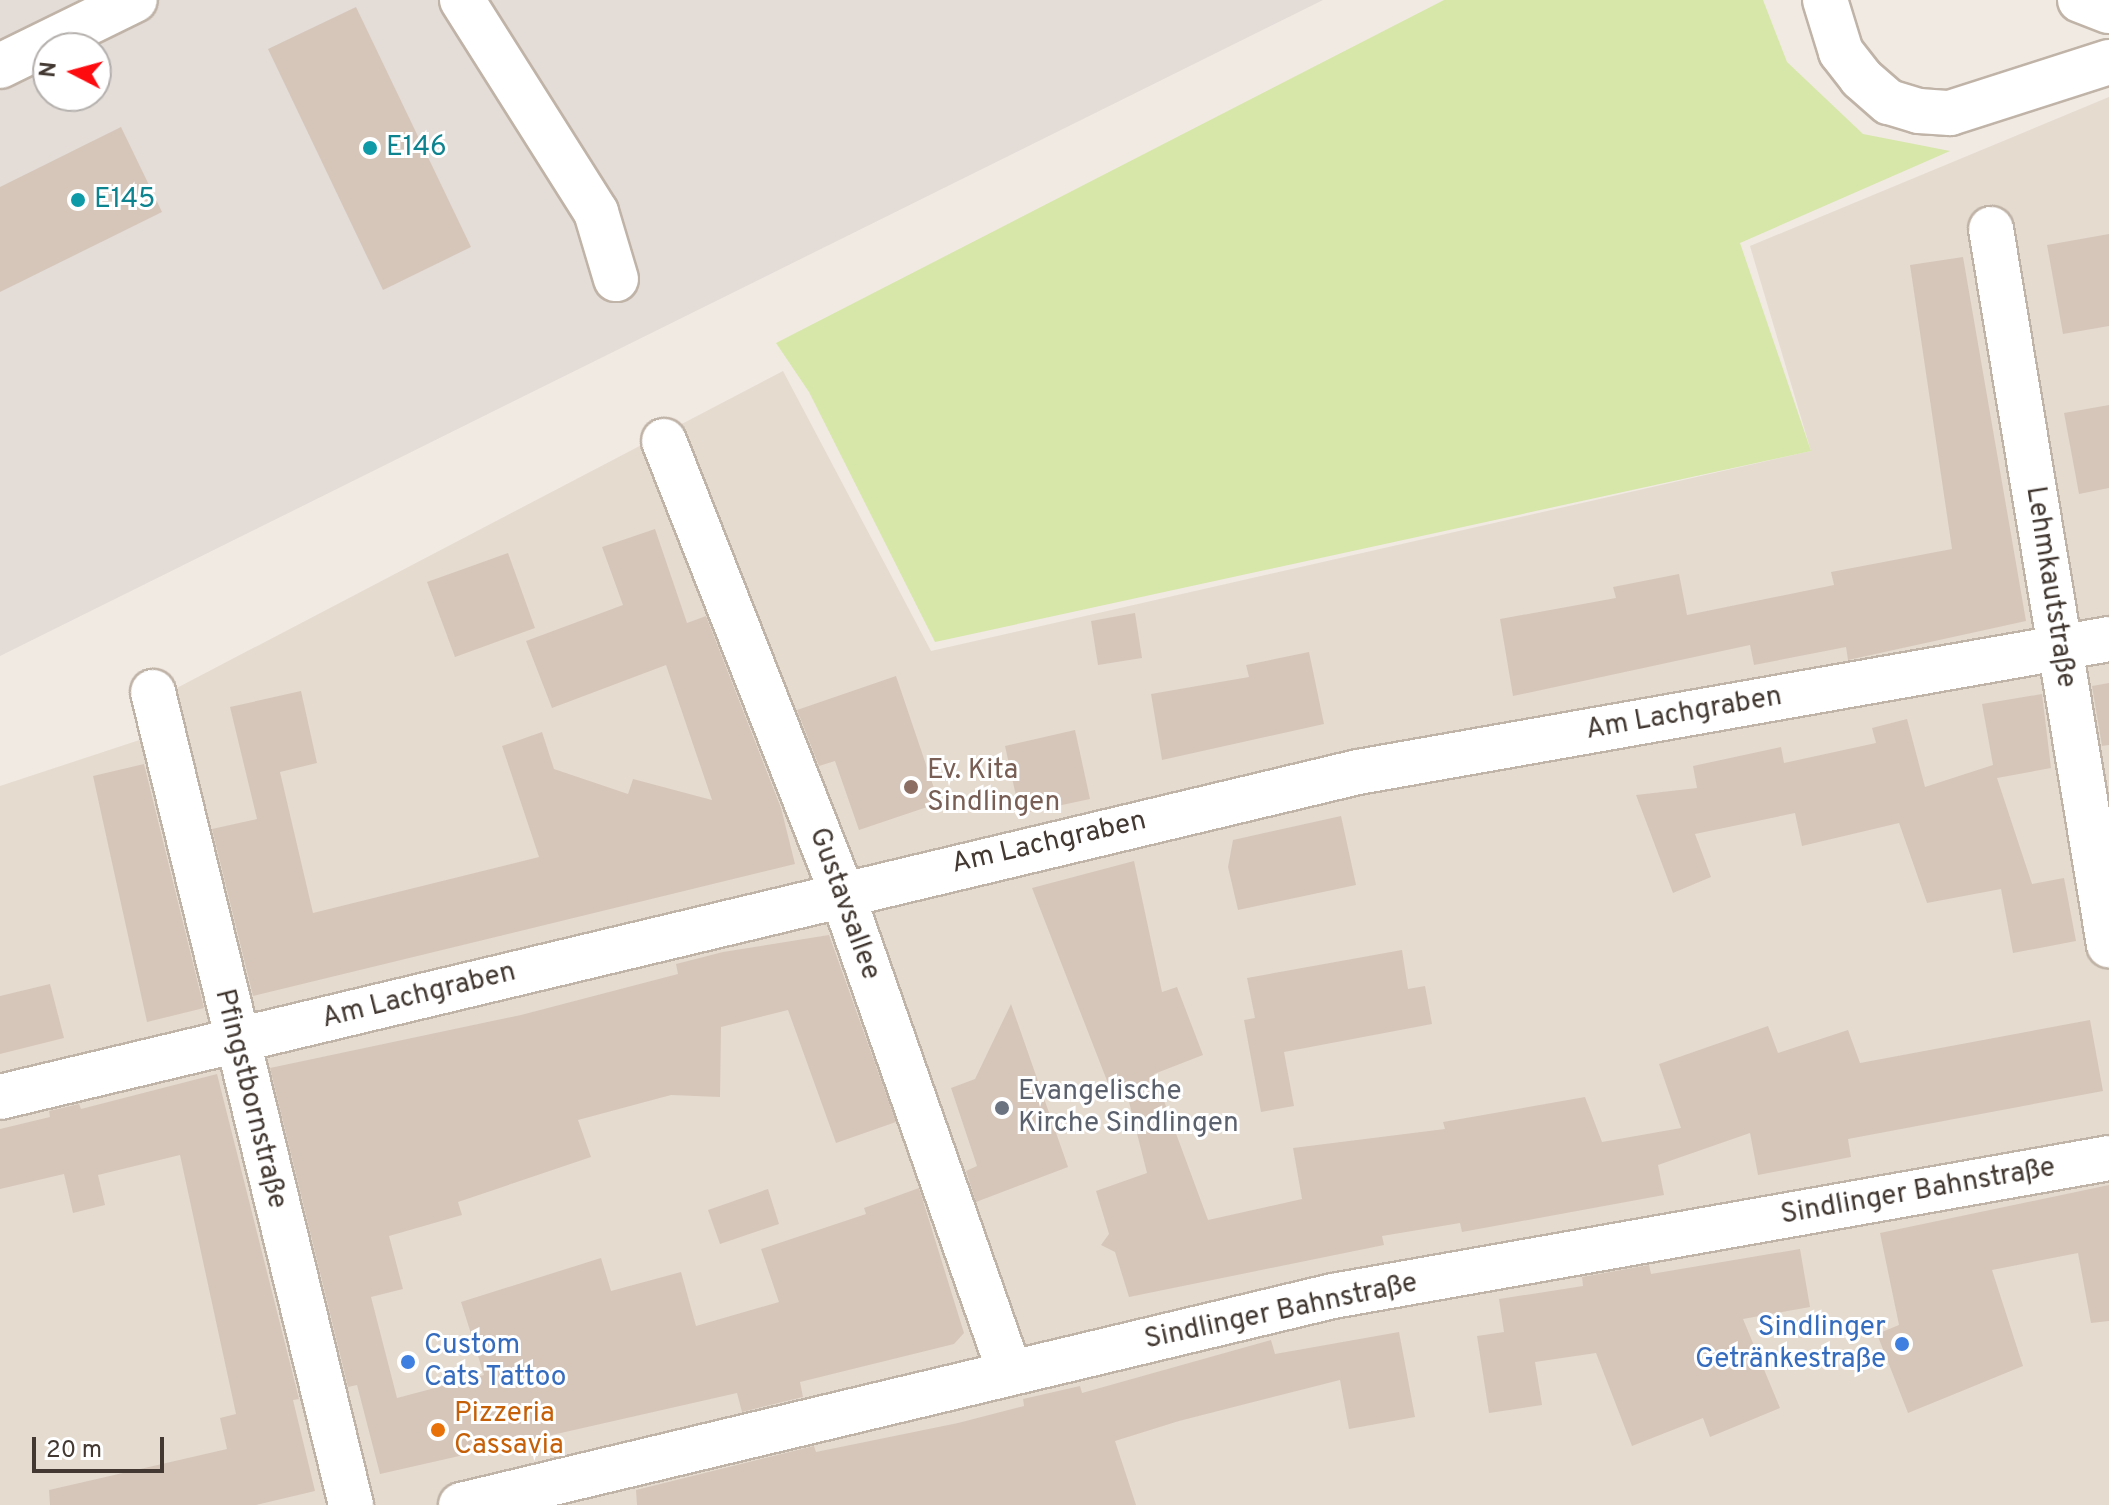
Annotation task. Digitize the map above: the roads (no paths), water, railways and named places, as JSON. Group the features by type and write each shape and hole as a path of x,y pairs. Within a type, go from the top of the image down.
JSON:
{"street":[{"path":"0,66 135,0"},
{"path":"462,0 596,212 616,279"},
{"path":"1825,0 1841,52 1889,102 1950,113 2109,62"},
{"path":"2080,0 2109,11"},
{"name":"Lehmkautstraße","path":"1991,229 2109,945"},
{"name":"Gustavsallee","path":"664,441 841,891 1010,1373"},
{"name":"Am Lachgraben","path":"0,1097 841,891 1358,772 2109,639"},
{"name":"Pfingstbornstraße","path":"153,692 235,1041 351,1505"},
{"name":"Sindlinger Bahnstraße","path":"461,1505 1333,1296 2109,1158"}],"place":[{"name":"E146","path":"370,148"},
{"name":"E145","path":"78,200"},
{"name":"Ev. Kita Sindlingen","path":"911,787"},
{"name":"Evangelische Kirche Sindlingen","path":"1002,1108"},
{"name":"Sindlinger Getränkestraße","path":"1902,1344"},
{"name":"Custom Cats Tattoo","path":"408,1362"},
{"name":"Pizzeria Cassavia","path":"438,1430"}]}
